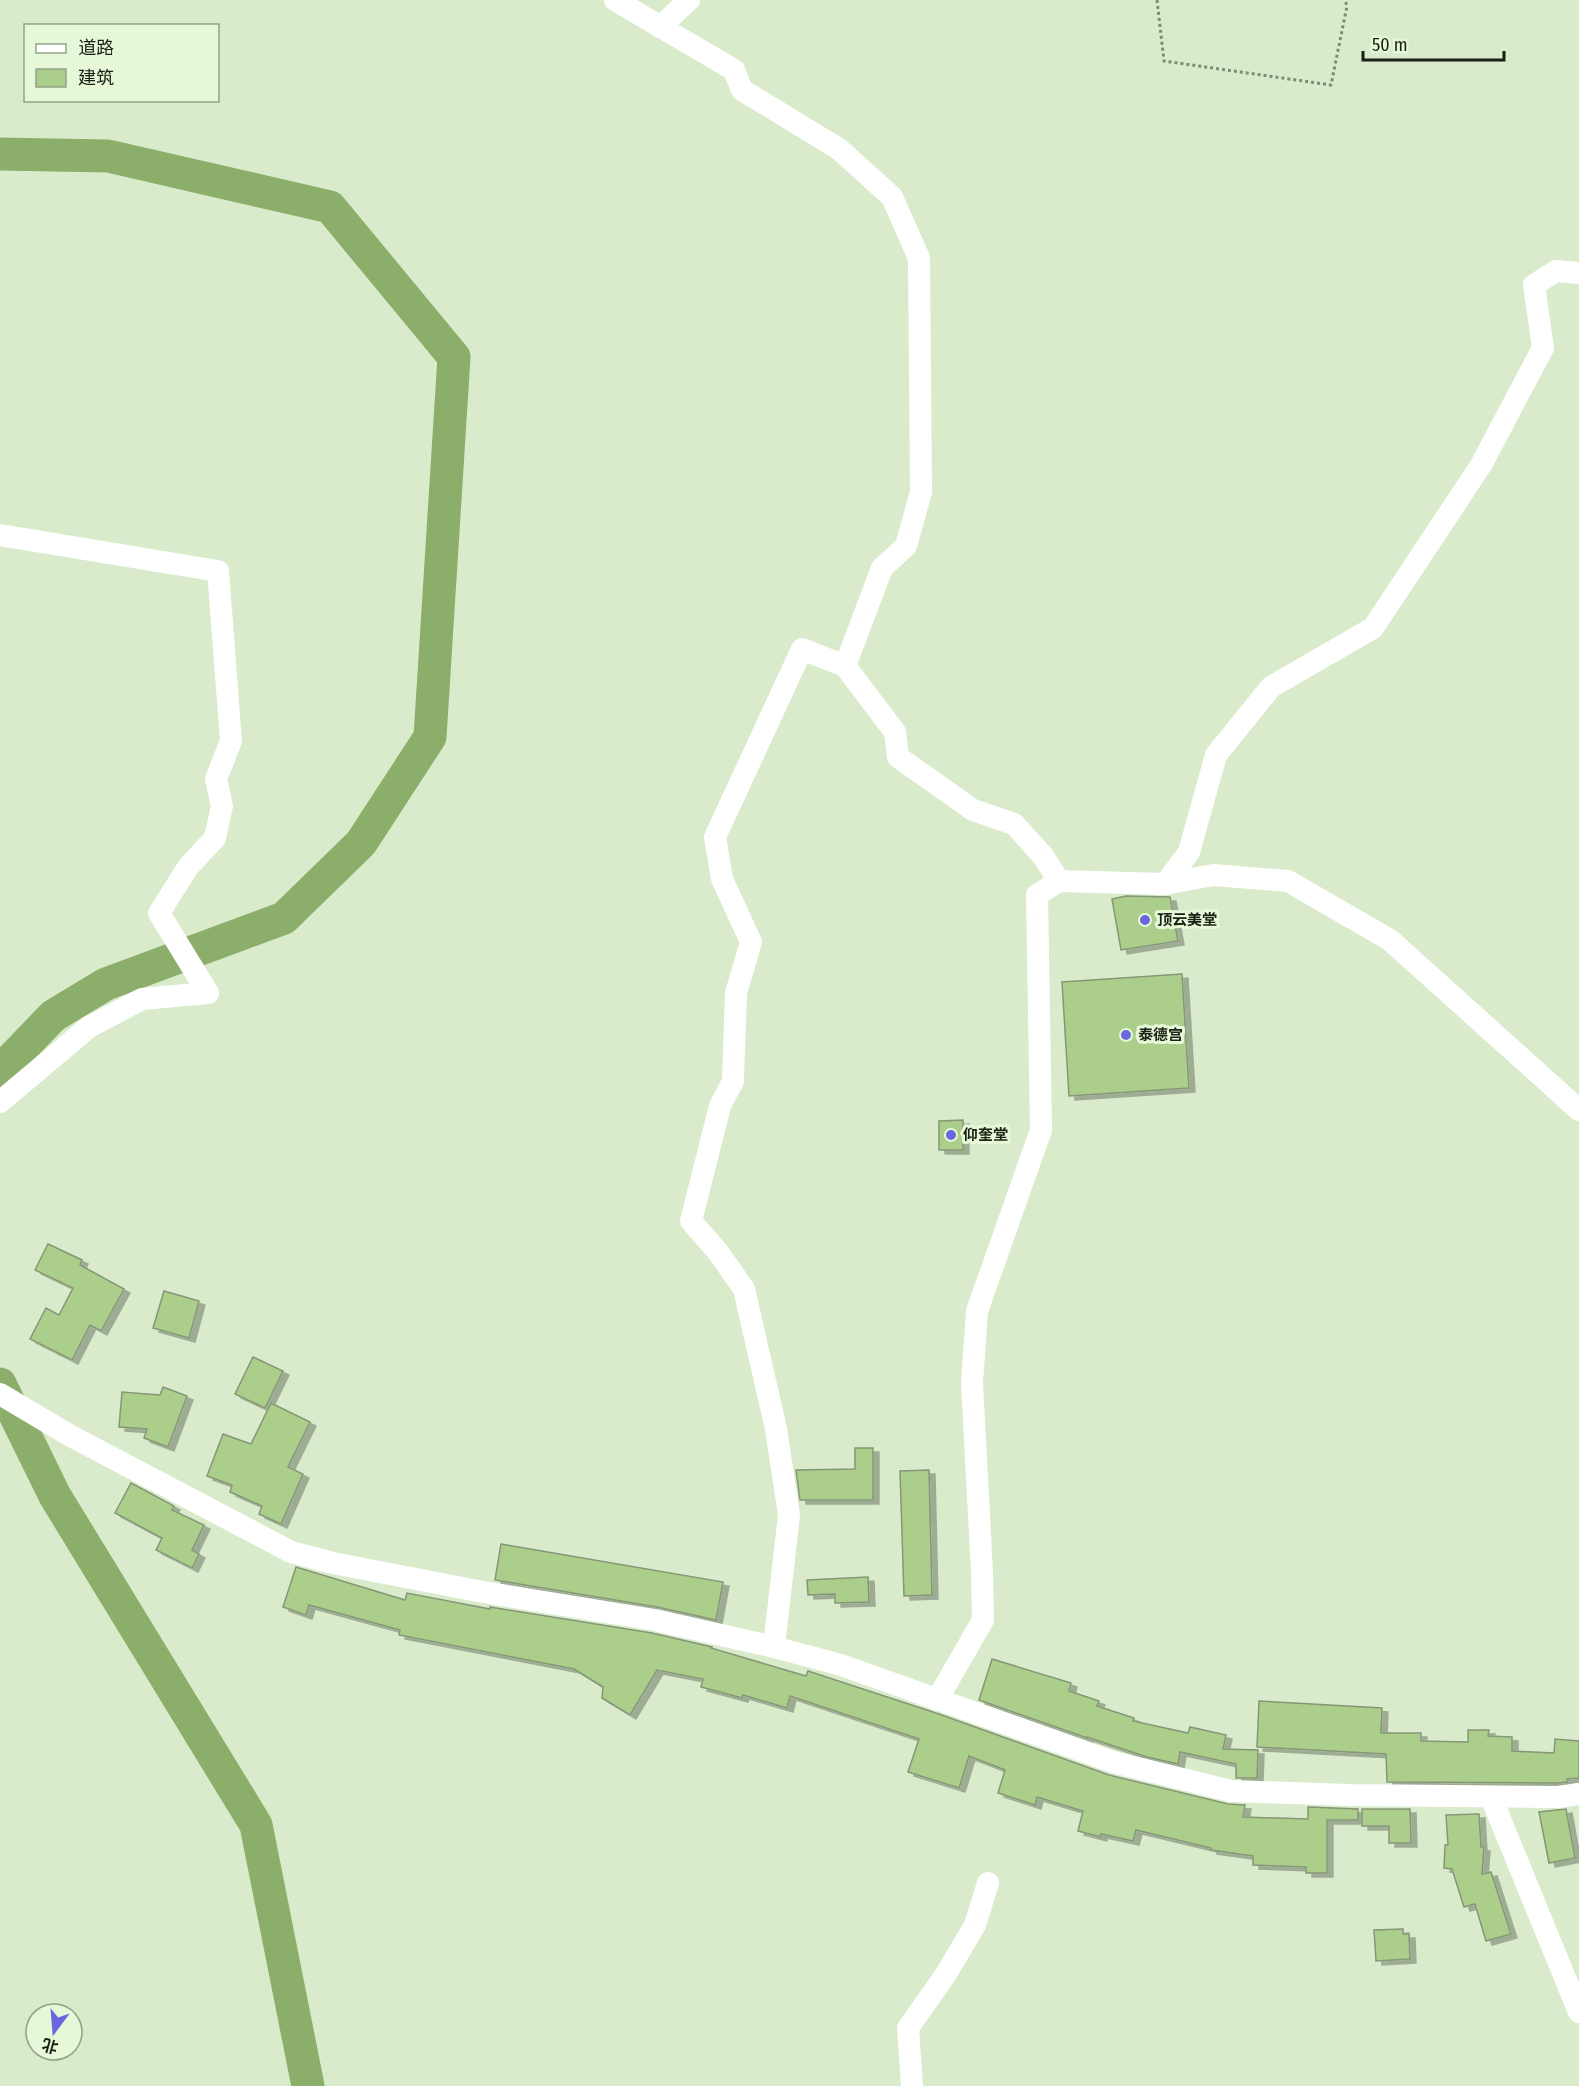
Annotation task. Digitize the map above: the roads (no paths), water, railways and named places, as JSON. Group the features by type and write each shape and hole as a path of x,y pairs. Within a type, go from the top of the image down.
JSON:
{"street":[{"path":"615,0 734,70 742,90 838,149 892,197 919,258 921,492 906,546 882,568 845,666"},
{"path":"660,27 689,0"},
{"path":"1165,884 1189,852 1216,755 1270,687 1373,628 1481,465 1543,348 1534,285 1556,271 1579,273"},
{"path":"0,535 218,571 231,741 216,779 222,806 215,838 188,867 159,913 208,993 142,999 89,1027 0,1102"},
{"path":"774,1647 789,1515 776,1429 744,1289 718,1252 692,1221 720,1106 733,1081 736,993 751,942 722,879 716,837 802,649 845,666 895,732 898,757 973,810 1014,824 1043,856 1059,881"},
{"path":"937,1700 983,1620 972,1383 976,1311 1041,1130 1037,895 1059,881 1165,884 1213,875 1288,881 1390,940 1579,1110"},
{"path":"0,1394 69,1435 291,1552 333,1563 483,1592 655,1620 774,1647 841,1665 1113,1762 1232,1791 1491,1797 1558,1797 1579,1794"},
{"path":"1491,1797 1579,2012"},
{"path":"912,2086 908,2028 946,1974 975,1925 988,1883"}],"waterway":[{"path":"0,154 108,156 330,207 454,357 430,737 361,843 284,918 106,984 53,1016 0,1071"},
{"path":"0,1384 55,1496 256,1825 308,2086"}],"place":[{"name":"顶云美堂","path":"1145,920"},
{"name":"泰德宫","path":"1126,1035"},
{"name":"仰奎堂","path":"951,1135"}]}
